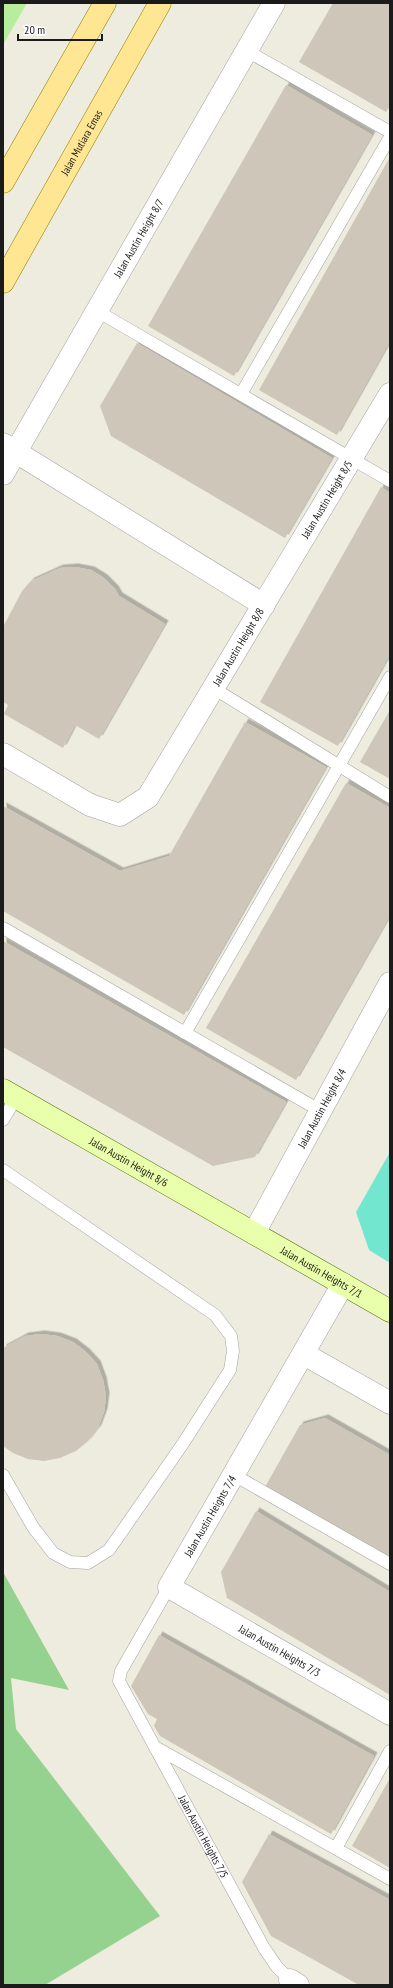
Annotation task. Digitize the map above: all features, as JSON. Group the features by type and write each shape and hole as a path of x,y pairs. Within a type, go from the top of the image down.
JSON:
{"main road":[{"path":"3,182 106,3"},
{"name":"Jalan Mutiara Emas","path":"3,282 160,3"}],"street":[{"name":"Jalan Austin Height 8/7","path":"3,474 9,448 97,311 274,3"},
{"name":"Jalan Austin Height 8/5","path":"264,605 390,394"},
{"name":"Jalan Austin Height 8/8","path":"3,754 90,805 120,815 148,797 264,605 9,448"},
{"name":"Jalan Austin Height 8/4","path":"254,1233 319,1110 390,983"},
{"name":"Jalan Austin Height 8/6","path":"9,1094 254,1233"},
{"name":"Jalan Austin Heights 7/1","path":"254,1233 390,1311"},
{"name":"Jalan Austin Heights 7/4","path":"169,1587 344,1284"},
{"path":"304,1354 390,1403"},
{"name":"Jalan Austin Heights 7/3","path":"169,1587 390,1714"}],"lane":[{"path":"247,51 390,132"},
{"path":"241,394 390,138"},
{"path":"97,311 390,481"},
{"path":"185,1033 390,677"},
{"path":"214,688 390,797"},
{"path":"3,928 319,1110"},
{"path":"3,1120 9,1094"},
{"path":"3,1170 215,1315 231,1336 234,1351 230,1370 178,1451 109,1550 88,1563 70,1562 53,1553 33,1527 3,1475"},
{"path":"234,1475 390,1564"},
{"name":"Jalan Austin Heights 7/4","path":"119,1681 121,1671 169,1587"},
{"name":"Jalan Austin Heights 7/5","path":"119,1681 264,1948 277,1967 294,1982"},
{"path":"155,1747 390,1879"},
{"path":"336,1848 390,1751"}],"green space":[{"path":"3,3 27,3 3,45"},
{"path":"3,1572 69,1690 11,1678 16,1729 160,1916 45,1985 3,1985"}],"shaded area":[{"path":"390,1152 390,1263 369,1250 356,1212"}],"building":[{"path":"333,3 390,3 390,106 386,112 299,62"},
{"path":"286,85 372,135 234,376 148,326"},
{"path":"390,157 390,341 337,435 259,390"},
{"path":"137,343 332,458 285,538 111,436 100,406"},
{"path":"381,487 390,493 390,654 338,746 260,702"},
{"path":"75,567 91,570 104,578 115,589 119,596 165,624 99,739 75,725 63,748 4,714 8,705 3,702 3,627 22,591 31,581 60,568"},
{"path":"390,710 390,779 360,762"},
{"path":"245,722 326,767 184,1015 3,911 3,806 120,871 169,856"},
{"path":"346,783 390,808 390,915 296,1080 206,1028"},
{"path":"3,941 286,1102 255,1157 213,1166 3,1047"},
{"path":"41,1334 57,1336 73,1342 86,1352 97,1364 103,1380 106,1396 104,1412 98,1428 88,1441 76,1451 60,1458 44,1461 28,1459 13,1453 3,1446 3,1348 25,1336"},
{"path":"325,1418 390,1455 390,1558 265,1487 300,1425"},
{"path":"256,1511 390,1592 390,1695 227,1598 221,1572"},
{"path":"159,1635 374,1756 331,1834 160,1736 154,1726 157,1719 148,1714 131,1686"},
{"path":"390,1778 390,1868 352,1846"},
{"path":"269,1834 390,1900 390,1985 359,1985 271,1936 242,1882"}]}
